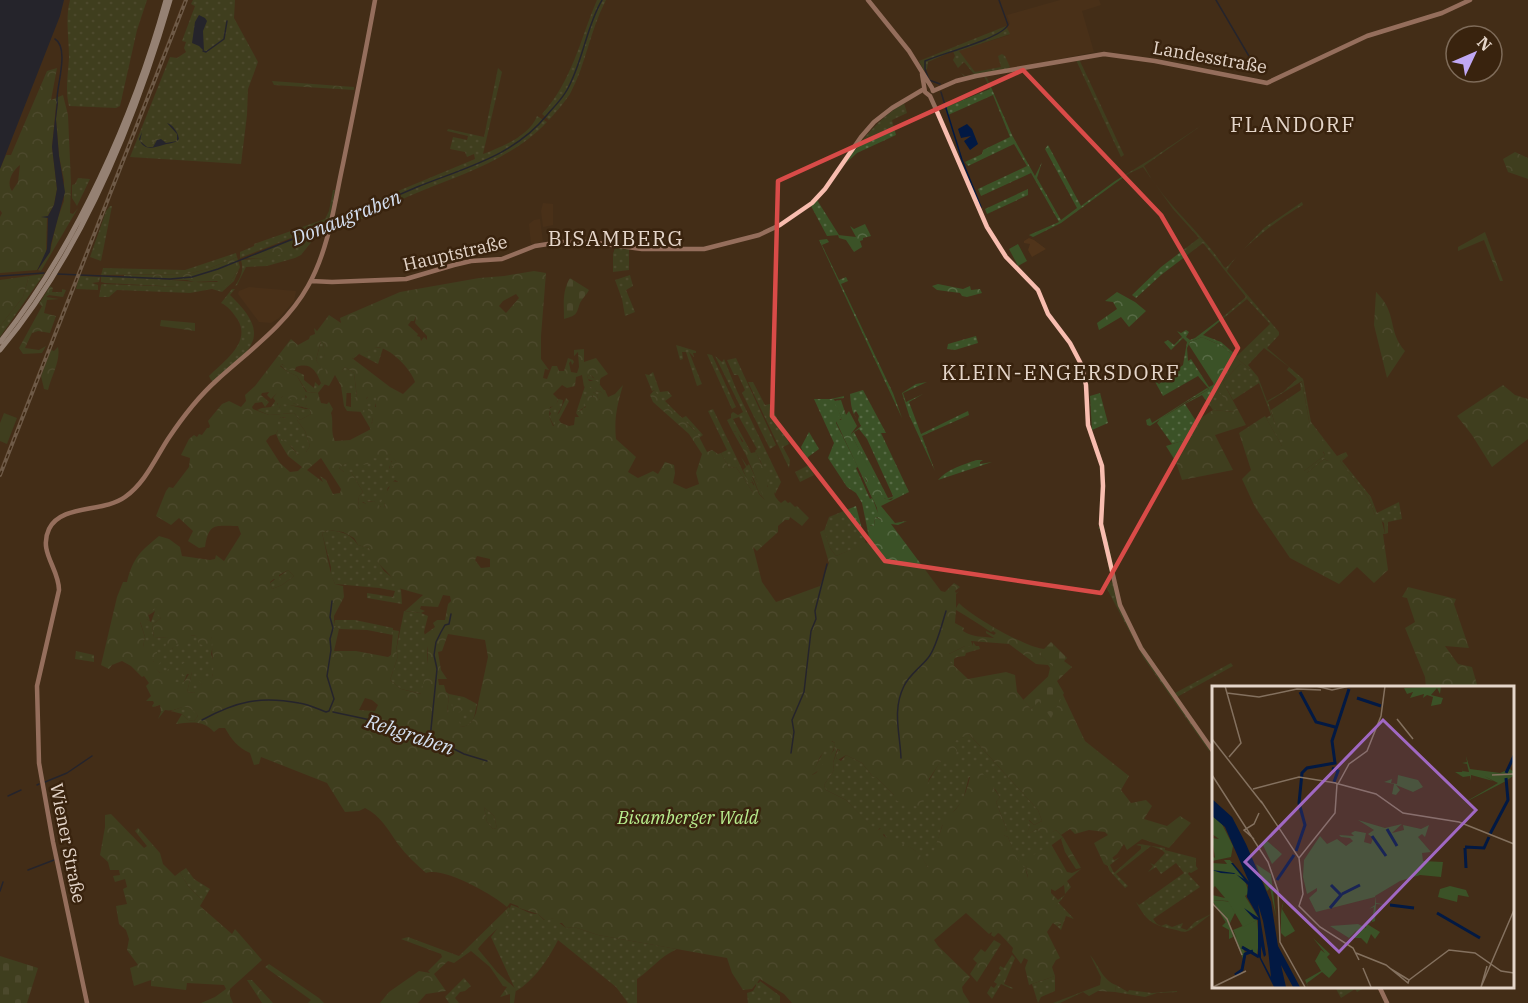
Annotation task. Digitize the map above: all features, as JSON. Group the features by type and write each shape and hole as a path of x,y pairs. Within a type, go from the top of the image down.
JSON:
{"highway":[{"path":"0,350 26,316 87,213 126,127 155,51 168,0"},
{"path":"0,342 46,281"}],"main road":[{"name":"Wiener Straße","path":"87,1003 42,784 39,754 36,686 59,590 45,547 46,536 51,525 64,515 111,505 133,490 195,403 274,329 298,301 310,282 321,257 332,217 375,0"},
{"path":"868,0 907,48 922,74 982,218 1005,256 1038,290 1048,314 1070,343 1082,366 1086,385 1088,424 1101,458 1101,526 1120,605 1126,621 1148,659 1212,750"},
{"name":"Landesstraße","path":"929,90 985,74 1094,54 1155,61 1265,83 1275,81 1373,33 1442,13 1470,0"},
{"name":"Hauptstraße","path":"310,282 315,285 332,282 406,279 471,261 507,257 535,246 554,243 590,242 653,249 707,249 755,237 772,230 818,197 863,134 876,120 892,108 929,90"},
{"path":"1380,988 1387,1003"}],"highlighted area":[{"path":"1023,70 1161,215 1238,348 1101,593 885,561 772,416 778,181"}],"shaded area":[{"path":"183,0 187,0 0,479 0,468"},
{"path":"1060,0 1099,0 1101,5 1082,11 1094,52 976,74 958,51 1009,35 1006,26 1010,24 1007,15"},
{"path":"543,203 553,204 553,225 543,227 541,211"},
{"path":"540,219 543,242 531,244 529,224"},
{"path":"1029,238 1046,249 1032,257 1028,250 1030,244 1024,243"},
{"path":"249,287 296,291 294,301 279,318 271,323 259,322 238,294 239,291"}],"green space":[{"path":"70,0 147,0 137,30 120,106 116,108 69,106 67,21"},
{"path":"193,0 235,0 234,18 258,62 248,89 241,164 130,157 170,57 177,58 186,52 184,48 186,42 182,41 195,6 191,4"},
{"path":"597,0 606,0 580,71 570,94 549,120 542,114 568,74"},
{"path":"1006,26 1010,34 959,51 975,72 1001,67 998,56 1002,54 1010,67 1008,69 965,77 960,72 965,76 974,74 964,62 958,68 953,60 955,56 953,51 928,62 927,69 924,71 919,61"},
{"path":"1079,59 1124,155 1121,157 1076,60"},
{"path":"57,68 51,100 63,95 68,115 70,213 73,214 78,208 41,271 38,270 50,252 64,201 64,180 59,156 56,119 58,102 52,147 57,189 54,205 47,217 46,254 37,270 0,273 0,217 2,213 0,210 0,169 6,155 11,155 47,71","holes":["20,165 18,182 12,191 11,177"]},
{"path":"498,68 502,72 483,154 522,135 537,116 547,122 534,135 487,164 334,229 338,216 475,159 474,154 467,157 465,152 450,149 453,137 467,140 468,136 447,131 448,129 484,137"},
{"path":"984,76 987,78 1012,135 1035,176 1042,162 1037,178 1061,220 1077,208 1045,149 1048,145 1081,206 1115,181 1202,125 1144,166 1151,178 1143,167 1128,174 1061,223 1033,237 1029,235 1059,222 1031,173 981,196 978,189 1027,166 1014,144 968,166 965,162 1010,137 993,95 948,115 946,107 990,89"},
{"path":"272,81 354,87 354,90 274,85"},
{"path":"904,103 907,113 892,120 896,135 857,153 845,164 871,130"},
{"path":"160,135 164,141 174,141 184,146 166,145 163,148 152,151 151,148 146,151 145,146 152,144"},
{"path":"1515,152 1528,158 1528,179 1508,172 1503,159"},
{"path":"78,178 90,179 77,206 72,198 72,185"},
{"path":"1156,185 1205,241 1224,267 1226,268 1239,254 1227,271 1279,332 1267,348 1303,379 1311,422 1337,456 1346,452 1348,456 1342,461 1371,497 1377,513 1399,502 1402,519 1388,522 1388,533 1385,534 1384,523 1375,515 1369,499 1340,461 1347,456 1328,461 1324,459 1304,473 1325,455 1309,421 1302,381 1268,402 1274,421 1287,446 1282,446 1266,418 1271,415 1259,383 1233,400 1223,382 1240,364 1251,370 1222,346 1202,337 1190,342 1187,348 1188,361 1191,359 1209,387 1214,383 1235,412 1213,410 1202,395 1185,404 1196,421 1196,437 1172,444 1157,423 1160,419 1209,389 1198,376 1163,396 1154,380 1159,384 1183,365 1187,342 1183,338 1171,350 1164,342 1168,340 1174,345 1182,337 1177,331 1181,333 1186,330 1189,332 1186,337 1190,340 1195,338 1246,297 1203,243 1161,275 1136,298 1132,295 1161,267 1199,238 1173,209","holes":["1247,299 1270,324 1237,356 1221,342 1203,335","1264,348 1289,367 1287,370 1297,379 1283,392 1267,401 1258,377 1248,365"]},
{"path":"1028,189 1028,195 987,214 985,209"},
{"path":"333,190 335,190 329,223 240,258 240,252 254,244 325,219"},
{"path":"817,200 839,235 827,236 811,206"},
{"path":"1302,202 1303,205 1240,253 1264,228"},
{"path":"112,206 101,261 90,257 106,211"},
{"path":"865,224 871,236 863,238 860,241 862,247 854,252 846,240 839,238 838,235 856,237 850,226 854,229"},
{"path":"328,226 325,235 313,240 301,255 295,258 267,266 246,267 235,286 241,273 241,260 263,258 289,251 300,245 317,230"},
{"path":"316,230 317,232 298,247 286,253 266,258 246,258"},
{"path":"1485,232 1503,281 1500,281 1484,240 1458,251 1458,247"},
{"path":"827,239 829,242 822,245 839,280 846,277 848,281 841,284 893,393 902,418 819,240"},
{"path":"1018,244 1027,261 1018,266 1009,249"},
{"path":"615,248 629,248 629,270 613,272"},
{"path":"236,253 237,257 208,269 187,274 101,275 103,268 185,270"},
{"path":"237,257 240,267 230,283 223,288 217,281 124,278 124,275 187,274 208,269"},
{"path":"240,267 234,281 222,292 212,289 190,293 117,290 109,297 99,297 102,284 182,287 105,283 101,282 101,276 230,283"},
{"name":"Bisamberger Wald","path":"534,271 546,273 541,359 549,370 545,369 543,378 547,379 552,366 557,366 559,371 564,371 568,358 574,362 572,365 571,361 569,363 571,372 577,373 578,352 574,356 574,350 584,349 584,362 596,358 608,374 599,382 600,379 596,380 591,375 587,376 589,381 597,381 608,397 615,394 623,385 616,412 615,432 616,439 636,457 628,472 638,478 653,471 658,474 665,462 674,465 673,483 686,489 699,484 696,473 702,454 689,434 653,402 650,395 654,390 670,410 697,433 707,452 712,450 718,454 721,453 729,468 736,467 754,494 740,468 753,486 749,476 751,474 759,494 765,500 746,455 733,432 737,431 751,453 756,452 769,481 767,487 772,484 775,487 775,496 781,503 785,500 790,502 809,518 802,526 790,517 778,526 778,532 757,551 753,547 762,582 776,602 820,586 829,563 820,532 824,530 830,548 836,556 871,541 869,525 874,526 875,517 883,521 878,518 877,508 866,484 867,481 862,476 833,415 837,412 840,420 842,419 834,401 841,400 846,415 849,411 857,426 851,434 885,499 891,500 896,495 909,492 881,506 895,523 907,521 898,525 891,524 941,591 945,592 954,583 960,587 955,591 956,593 959,591 956,594 956,608 959,603 1000,631 1026,644 1045,649 1039,654 1057,669 1048,677 1050,668 1048,665 1036,664 1009,644 971,641 973,646 965,646 949,654 949,661 968,679 1006,672 1015,675 1017,692 1031,709 1056,680 1085,741 1129,776 1121,790 1131,803 1146,800 1152,806 1144,819 1167,826 1180,816 1191,823 1169,848 1142,839 1127,850 1124,844 1117,854 1104,864 1094,843 1108,835 1105,832 1089,830 1075,834 1070,829 1061,835 1056,830 1044,837 1037,829 1025,836 1030,826 1028,820 1034,825 1042,821 1038,810 969,734 952,743 957,750 956,756 952,762 941,761 929,779 922,808 897,801 894,795 876,777 873,777 862,763 846,755 838,760 836,757 840,750 837,749 833,763 834,770 824,785 826,790 846,800 876,831 882,828 885,832 883,835 887,838 914,850 921,856 928,868 945,818 963,799 973,767 977,767 975,763 1000,797 996,802 1007,830 1004,835 1008,837 1028,878 1027,867 1022,862 1051,844 1067,872 1072,873 1081,869 1067,881 1071,887 1065,894 1064,885 1055,891 1051,889 1051,893 1058,900 1065,895 1056,906 1063,922 1057,926 1053,923 1047,932 1060,958 1052,967 1055,976 1029,985 1025,968 1028,960 1024,958 1021,964 1012,952 1013,948 1000,934 994,937 991,935 992,932 989,934 966,913 934,940 970,977 962,987 970,1003 792,1003 784,994 760,979 752,989 743,990 732,973 727,958 598,935 574,927 566,928 562,923 554,923 553,918 546,921 538,914 510,903 507,907 491,895 455,877 434,872 426,873 404,852 384,824 371,811 365,808 345,812 327,783 261,757 259,764 254,765 250,753 235,743 225,728 219,728 214,732 206,725 192,722 176,724 182,714 188,720 194,721 198,716 189,708 165,710 158,719 161,712 160,705 153,707 153,701 146,701 151,696 146,686 149,683 144,676 142,677 122,661 112,665 109,669 101,665 117,597 123,582 127,582 135,560 147,546 159,536 169,539 180,547 182,556 210,560 215,559 216,555 224,561 241,534 238,526 214,527 209,533 205,547 199,548 188,541 193,531 179,518 171,525 156,516 166,491 169,487 173,488 189,467 190,458 181,455 189,439 194,435 197,437 199,434 202,435 209,428 208,421 222,404 229,401 241,407 246,401 245,395 255,386 291,339 298,345 309,339 315,334 314,328 317,331 329,315 341,323 340,318 400,292 479,278","holes":["516,294 519,298 506,313 499,306","416,316 415,323 427,336 427,340 424,337 421,341 418,334 408,325 414,321","321,341 323,342 326,375 316,360","375,347 387,350 404,365 415,382 403,394 352,358","282,364 290,370 301,366 309,367 315,371 321,383 329,386 335,375 341,386 347,411 363,412 367,397 376,396 376,407 368,407 368,414 372,416 373,428 350,440 335,441 331,413 333,409 329,402 321,403 318,393 306,392 297,376 280,366","345,367 354,373 357,397 351,398 351,407 346,406 347,381 342,370","582,375 584,387 588,384 587,389 589,390 590,386 605,396 599,395 600,400 593,392 593,397 588,393 587,398 583,395 580,402 584,402 586,407 581,405 583,409 576,413 579,417 575,417 574,425 569,426 559,420 569,401 566,398 559,413 553,418 556,426 553,426 549,416 550,407 556,406 558,399 553,394 562,385 567,388 575,386 576,377","269,392 267,395 271,399 277,393 273,398 278,404 277,408 281,410 279,408 282,404 303,407 293,403 281,403 283,396 294,401 305,395 307,397 302,402 307,405 305,407 309,408 311,414 300,420 294,413 269,415 252,407 255,403 262,402 265,407 269,402 261,395","281,417 285,417 286,421 297,420 305,431 310,446 306,452 299,445 297,447 302,452 298,455 287,442 281,439 279,441 288,456 302,467 298,471 290,472 280,463 266,441 270,436 276,434","390,454 396,461 391,459 393,467 388,462 385,465 387,467 389,465 390,470 397,474 399,482 390,481 384,487 385,490 390,486 381,502 385,503 384,508 383,505 381,507 374,501 368,502 365,498 361,500 366,504 361,505 360,509 358,507 359,496 363,492 351,472 344,472 339,468 351,462 368,464 372,458 384,459","321,458 341,489 340,493 333,494 326,480 320,476 323,482 307,470","328,530 343,532 354,538 358,545 369,548 398,588 423,595 405,611 421,613 425,611 420,609 421,606 438,607 443,595 450,596 451,601 448,604 445,620 437,620 433,623 435,627 424,635 428,657 421,694 401,689 390,680 398,656 396,651 399,631 393,630 391,655 388,657 356,651 334,651 339,629 334,625 334,616 344,597 343,586 335,584 322,533","477,556 490,559 490,567 481,568 475,560","288,570 294,576 272,589 270,582 274,579 280,580 279,575","156,607 161,618 152,625 154,637 168,638 165,647 170,650 181,642 185,644 191,638 190,635 196,636 199,644 208,647 214,637 212,677 198,680 202,684 194,693 187,692 192,672 187,661 181,665 183,675 189,674 184,682 175,682 174,674 169,669 160,673 155,668 160,660 154,662 151,659 157,657 157,652 143,647 145,637 140,622 147,619 150,621 148,614","956,610 996,633 994,635 986,631 994,638 963,631 964,628 955,623","448,634 485,640 488,657 476,713 467,725 461,727 457,715 447,714 449,694 444,685 439,685 438,679 447,679 441,670 438,652 442,651","365,698 378,705 375,711 359,710","832,741 835,743 834,750 816,773 812,775 820,757","484,807 494,816 497,828 493,829 487,822"]},
{"path":"44,274 0,337 0,326 23,297 29,276"},
{"path":"630,275 633,286 626,290 635,312 625,316 615,280"},
{"path":"29,276 23,297 0,326 0,280"},
{"path":"79,276 100,277 99,282 92,283 98,285 98,290 76,289"},
{"path":"570,278 589,290 575,314 564,319 565,293"},
{"path":"938,284 963,289 970,286 971,290 980,289 982,293 962,296 960,293 937,290 932,286"},
{"path":"50,286 53,288 52,292 66,290 63,297 49,295 46,297 59,299 47,300 44,313 56,316 50,333 38,331 32,333 25,348 39,350 46,346 42,353 23,354 19,348"},
{"path":"232,289 235,289 230,295 243,309 254,332 247,351 214,382 209,376 234,351 241,336 238,320 221,303"},
{"path":"1117,292 1146,311 1129,327 1121,317 1099,330 1097,323 1117,309 1113,302 1105,301"},
{"path":"1376,292 1387,307 1399,344 1405,351 1387,378 1374,325"},
{"path":"161,320 195,323 195,331 160,326"},
{"path":"976,336 978,343 955,350 947,349 948,344"},
{"path":"1202,337 1222,346 1251,370 1240,364 1223,382 1246,425 1215,435 1233,470 1182,480 1176,462 1166,446 1182,441 1188,435 1196,437 1196,421 1213,410 1234,412 1189,345 1190,342"},
{"path":"321,341 323,341 327,375 316,360"},
{"path":"676,345 696,351 693,353 694,357 689,352 702,384 697,386 686,352 682,352 683,359 680,360"},
{"path":"58,347 58,357 48,390 44,389 41,376 51,350 54,351"},
{"path":"374,347 383,348 378,364 359,354 353,359 355,355"},
{"path":"707,354 712,355 736,407 732,409"},
{"path":"715,356 722,362 724,359 781,482 775,494 768,487 761,462 755,451 757,449 739,417 733,419 751,452 736,431 733,432 727,420 731,418 733,412 738,415 743,412"},
{"path":"736,358 776,445 770,449 742,393 745,390 738,375 734,375 727,360"},
{"path":"281,364 304,375 304,380 314,388 315,382 319,386 321,383 325,384 318,393 307,392 297,376 288,372"},
{"path":"345,367 354,373 357,398 351,398 351,393 346,393 342,370"},
{"path":"653,372 660,392 668,391 672,396 665,401 682,418 686,416 703,435 699,438 690,426 668,408 654,390 652,391 645,374 649,375"},
{"path":"591,375 593,378 600,379 600,384 595,387 597,392 600,391 606,396 602,396 599,400 598,395 593,392 593,396 588,397 595,401 588,404 586,397 583,396 586,406 576,413 587,380 588,385 594,389 590,385 595,382 599,383 588,379 587,376"},
{"path":"748,382 753,382 765,405 770,404 789,444 783,447 790,460 789,468"},
{"path":"927,382 903,393 906,402 923,394 909,402 921,434 968,411 969,415 922,436 935,471 909,415 902,393 916,384"},
{"path":"1302,382 1309,421 1329,448 1323,452 1325,455 1304,472 1307,473 1324,459 1328,461 1335,455 1338,458 1346,454 1347,456 1340,461 1369,499 1375,515 1380,514 1385,534 1383,534 1388,570 1374,583 1357,567 1339,584 1290,558 1255,507 1242,479 1251,470 1239,433 1265,416 1282,446 1286,446 1271,410 1301,390 1300,383"},
{"path":"1503,385 1515,395 1528,399 1528,439 1492,467 1457,416"},
{"path":"1207,388 1209,389 1150,426 1147,425 1146,420 1150,418 1152,423"},
{"path":"863,390 886,433 881,433 909,492 887,500 883,497 851,434 861,426 856,411 854,414 850,394","holes":["859,429 867,439 893,496 888,498 854,432"]},
{"path":"1100,393 1108,423 1092,430 1090,396"},
{"path":"305,395 307,405 305,408 293,403 282,403 306,409 309,408 311,414 300,420 294,413 269,415 257,410 271,407 276,400 279,408 283,396"},
{"path":"369,395 377,395 371,423 374,428 370,430 360,411 362,412"},
{"path":"844,396 844,398 834,399 842,419 836,419 836,423 858,467 856,468 870,499 872,498 862,476 864,475 879,516 879,518 875,517 874,526 870,525 872,537 870,542 862,503 856,493 847,487 828,458 834,443 814,399"},
{"path":"558,399 563,400 556,418 556,426 554,426 549,416 551,414 549,409 557,403"},
{"path":"713,409 754,494 736,467 729,468 721,453 727,450 708,411"},
{"path":"4,413 17,418 7,444 0,441 0,423"},
{"path":"281,417 297,420 305,431 310,446 306,452 298,455 292,447 281,439 279,441 276,434 277,421"},
{"path":"809,432 819,449 808,457 807,461 801,447"},
{"path":"390,454 396,461 391,461 394,465 392,467 389,465 389,468 398,474 400,483 395,480 388,486 384,508 374,501 362,502 366,504 360,509 358,507 359,496 363,492 351,472 344,472 339,468 357,460"},
{"path":"741,457 747,466 749,464 765,500 759,493 753,477 750,476 756,493 750,484 752,482 749,483 743,470 746,467"},
{"path":"983,460 980,464 992,462 938,480 950,470"},
{"path":"809,465 814,475 800,482 795,472"},
{"path":"856,506 866,544 836,556 830,548 824,531 829,517"},
{"path":"1103,525 1121,605 1141,644 1175,693 1231,663 1233,666 1177,697 1212,747 1209,751 1143,657 1105,585 1112,581 1098,528"},
{"path":"328,530 345,534 358,545 369,548 384,571 394,579 401,590 402,604 367,598 367,593 393,597 395,591 335,584 322,533"},
{"path":"288,570 294,576 272,589 270,583"},
{"path":"1408,587 1456,599 1454,604 1469,648 1445,646 1458,664 1472,667 1477,686 1426,686 1425,677 1405,628 1415,622 1407,598 1402,597"},
{"path":"156,606 161,618 152,625 154,637 169,638 172,649 175,644 190,635 196,636 207,646 212,637 215,637 211,654 215,665 212,677 194,693 187,692 192,672 187,674 184,682 174,682 169,672 160,673 154,668 154,662 143,647 145,637 140,621 147,619 151,622 155,611 148,614"},
{"path":"404,611 428,616 424,632 427,642 427,669 422,694 401,689 390,680 398,656 396,651"},
{"path":"335,620 355,620 393,628 393,635 367,630 339,629 334,625"},
{"path":"973,642 980,649 957,657 954,659 954,666 948,661 949,654 965,646 973,646"},
{"path":"1051,642 1067,658 1064,661 1072,667 1057,681 1064,693 1051,718 1039,701 1031,709 1023,700 1056,669 1039,654"},
{"path":"76,651 94,655 94,662 75,659"},
{"path":"449,694 464,697 477,704 473,719 466,726 461,727 447,714"},
{"path":"467,701 470,708 466,712 453,711 452,703"},
{"path":"185,706 194,710 198,716 194,721 171,711"},
{"path":"968,733 1038,810 1042,821 1034,825 1029,820 1030,826 1026,835 1037,829 1044,836 1056,830 1063,837 1025,864 1029,878 1025,868 1019,864 1008,837 1004,835 1003,832 1007,830 996,802 1000,797 995,789 969,777 963,800 942,826 929,870 917,852 908,846 888,840 880,828 876,832 846,800 826,790 824,785 834,770 833,763 838,749 840,752 836,758 841,761 846,755 862,763 873,777 876,777 894,795 925,791 927,785 922,790 920,788 927,784 951,743"},
{"path":"831,741 835,743 830,756 819,770 811,775 826,747"},
{"path":"484,807 494,816 497,828 493,829 487,822"},
{"path":"111,814 144,848 147,846 135,831 138,828 160,853 163,864 175,876 180,872 188,886 203,901 200,906 232,934 235,929 262,960 230,989 233,1003 201,1003 226,989 224,985 187,983 186,990 151,986 151,980 134,986 130,968 138,965 127,950 129,939 126,930 119,924 116,906 127,904 123,889 127,887 125,879 115,882 113,876 120,875 119,870 110,870 108,862 100,855 105,815"},
{"path":"1063,837 1081,868 1076,869 1065,852 1061,839"},
{"path":"1139,844 1165,848 1165,850 1196,858 1198,869 1188,874 1200,887 1153,919 1157,924 1172,927 1183,923 1181,928 1187,930 1195,922 1212,914 1186,932 1159,926 1150,921 1136,902 1139,905 1184,873 1176,863 1161,874 1156,867 1148,872 1153,866 1150,863 1154,865 1165,853 1151,846 1116,874 1128,886 1125,888 1104,864 1112,857 1114,860 1120,857 1110,865 1114,873 1141,849 1141,846 1136,845"},
{"path":"186,868 194,879 210,889 203,901 188,886 180,872"},
{"path":"1058,902 1074,919 1066,916 1061,930 1057,926 1061,925 1056,906"},
{"path":"511,905 538,914 544,920 553,918 566,928 574,927 598,935 677,949 637,979 637,1003 628,1003 616,987 558,940 540,968 523,987 516,991 491,937 508,914"},
{"path":"509,907 504,924 478,949 497,972 516,989 514,1003 510,1003 510,994 500,997 507,987 503,986 490,967 471,951 454,963 448,961 434,974 446,991 426,994 418,1003 380,1003 389,992 419,971 430,973 428,971 442,957 441,954 401,939 408,937 459,956"},
{"path":"994,940 1001,944 977,982 970,974 977,963 973,959 981,949 985,952"},
{"path":"1012,955 1015,958 1004,984 1013,988 1001,984 992,999 987,993 991,986 994,988 997,984 994,982 1001,970 1000,966 1004,968"},
{"path":"1090,955 1104,976 1116,985 1115,992 1098,991 1089,996 1083,992 1060,1003 1053,1003 1100,985 1101,977"},
{"path":"0,956 38,968 27,1003 0,1003"},
{"path":"269,964 324,1003 308,1003 311,1000 265,967"},
{"path":"1055,976 1055,991 1041,997 1038,1003 1032,984"},
{"path":"464,978 471,986 455,998 459,1003 449,1003 445,997"},
{"path":"247,980 252,980 273,1003 262,1003"},
{"path":"760,981 780,996 780,1003 748,1003 747,993 753,991 756,982"},
{"path":"1116,985 1128,992 1129,990 1152,993 1177,992 1157,993 1145,997 1115,992"},
{"path":"1336,988 1364,988 1357,992 1355,989 1341,998"}],"water":[{"path":"0,0 64,0 60,16 0,169"},
{"path":"199,15 207,21 203,31 204,51 192,43 195,22"},
{"path":"57,100 59,156 65,192 50,252 37,271 47,249 48,218 41,217 48,216 54,205 57,189 52,147"},
{"path":"167,123 176,131 179,139 177,141 177,134"},
{"path":"967,124 972,129 978,144 970,150 964,141 971,136 961,138 958,129"},
{"path":"161,139 166,143 177,141 173,143 149,148 146,147 143,145 140,141 147,147 153,147 157,140"}],"waterway":[{"name":"Donaugraben","path":"332,223 470,167 504,151 534,129 567,90 602,0"},
{"path":"940,84 929,80 925,61 983,40 1003,30 1008,25 999,0"},
{"path":"1216,0 1253,63"},
{"path":"203,51 206,52 224,39 227,21"},
{"path":"55,39 62,51 57,101"},
{"path":"941,92 962,160 981,207"},
{"name":"Donaugraben","path":"58,274 170,279 192,277 218,269 328,225"},
{"name":"Donaugraben","path":"0,276 44,273"},
{"path":"791,753 794,732 792,720 804,692 811,631 816,619 815,611 827,564"},
{"name":"Rehgraben","path":"202,720 226,708 260,700 299,703 329,711 334,699 327,676 333,628 330,617 332,601"},
{"path":"901,758 898,722 900,695 909,678 934,649 946,611"},
{"path":"430,739 437,669 434,655 436,642 445,625 449,624 451,614"},
{"name":"Rehgraben","path":"333,712 380,722 413,738 438,741 464,754 487,761"},
{"name":"Rehgraben","path":"45,782 67,773 92,756"},
{"path":"8,796 21,790"},
{"path":"28,870 54,860"},
{"path":"0,891 3,882"}],"railway":[{"path":"0,475 186,0"}],"district":[{"name":"FLANDORF","path":"1293,124"},
{"name":"BISAMBERG","path":"616,238"},
{"name":"KLEIN-ENGERSDORF","path":"1061,372"}]}
